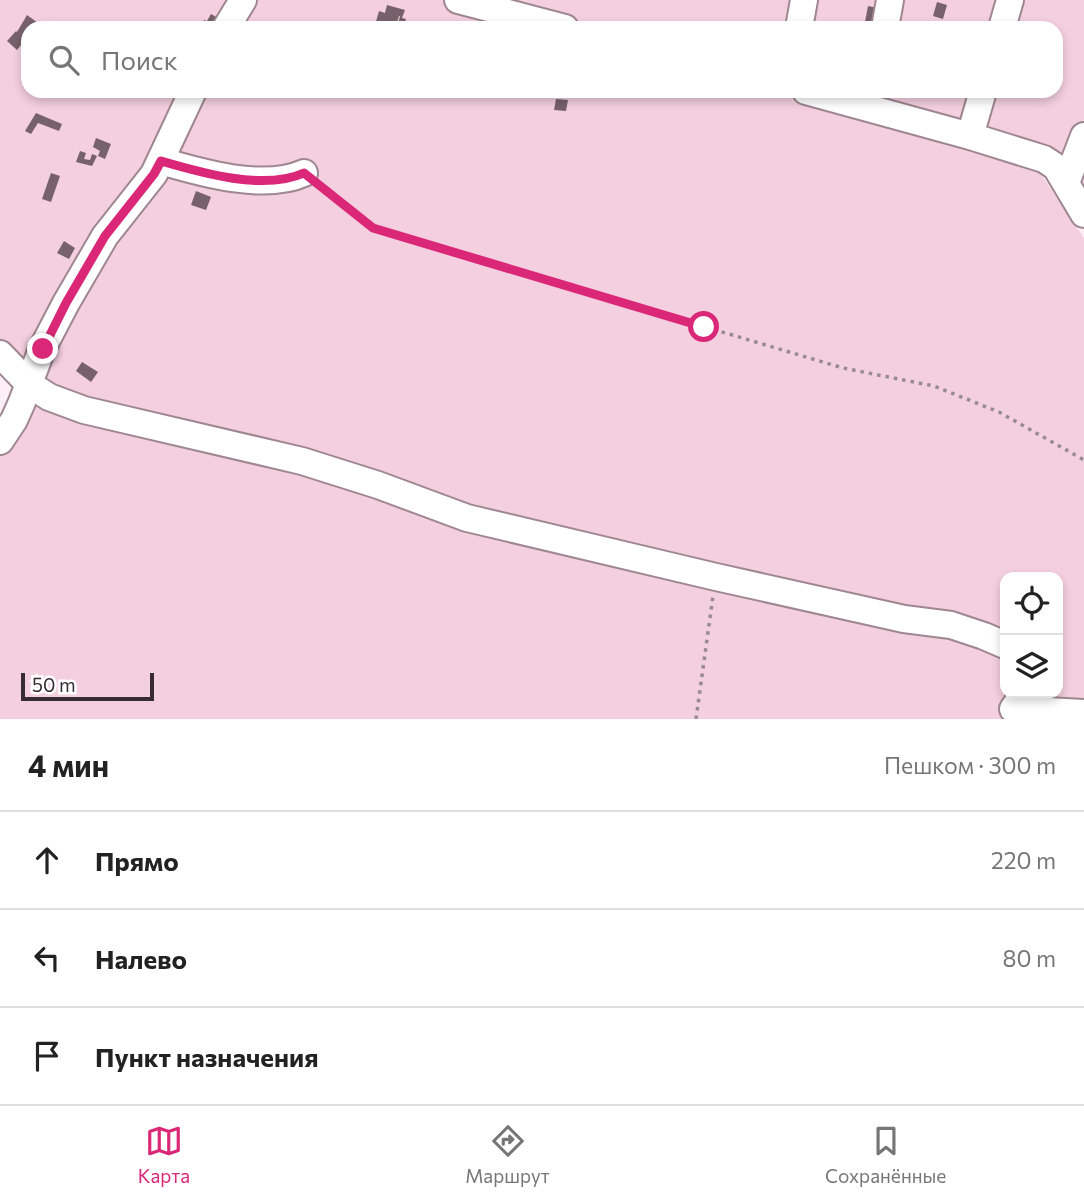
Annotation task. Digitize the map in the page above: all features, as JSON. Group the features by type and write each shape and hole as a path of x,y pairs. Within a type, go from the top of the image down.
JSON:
{"lane":[{"path":"230,21 243,0"},
{"path":"458,0 538,21"},
{"path":"800,21 804,0"},
{"path":"886,21 890,0"},
{"path":"1004,21 1010,0"},
{"path":"0,441 14,420 43,349 66,303 105,236 154,174 189,98"},
{"path":"970,136 980,98"},
{"path":"865,99 1044,159 1056,167 1084,214"},
{"path":"1066,183 1084,136"},
{"path":"161,161 230,177 272,181 291,179 304,173"},
{"path":"0,354 29,384 49,397 84,410 302,461 378,485 467,518 904,619 951,625 1000,643"},
{"path":"1014,707 1084,713"}],"path":[{"path":"304,173 373,228 843,368 934,386 999,412 1084,460"},
{"path":"696,719 716,577"}],"shaded area":[{"path":"0,0 1084,0 1084,195 1034,164 1084,238 1084,719 0,719 0,454 39,376 0,346"}],"building":[{"path":"937,2 947,5 943,19 933,16"},
{"path":"387,5 405,10 402,18 405,21 399,21 399,16 397,21 376,21 379,11 385,13"},
{"path":"868,6 878,8 876,21 865,21"},
{"path":"211,14 220,19 219,21 207,21"},
{"path":"27,15 35,21 23,21"},
{"path":"21,25 21,45 17,50 7,41"},
{"path":"556,99 568,100 566,111 554,110"},
{"path":"36,113 62,124 59,131 38,123 31,134 25,131"},
{"path":"96,138 111,144 105,159 98,156 100,151 93,147"},
{"path":"80,151 86,153 84,159 90,160 92,154 97,156 92,166 76,162"},
{"path":"51,173 60,176 51,202 42,199"},
{"path":"196,191 211,197 206,210 191,205"},
{"path":"64,241 75,248 69,259 57,253"},
{"path":"82,362 98,372 91,382 76,371"}],"route":[{"path":"43,349 105,236 154,174 161,161 230,177 272,181 291,179 304,173 373,228 704,327"}]}
